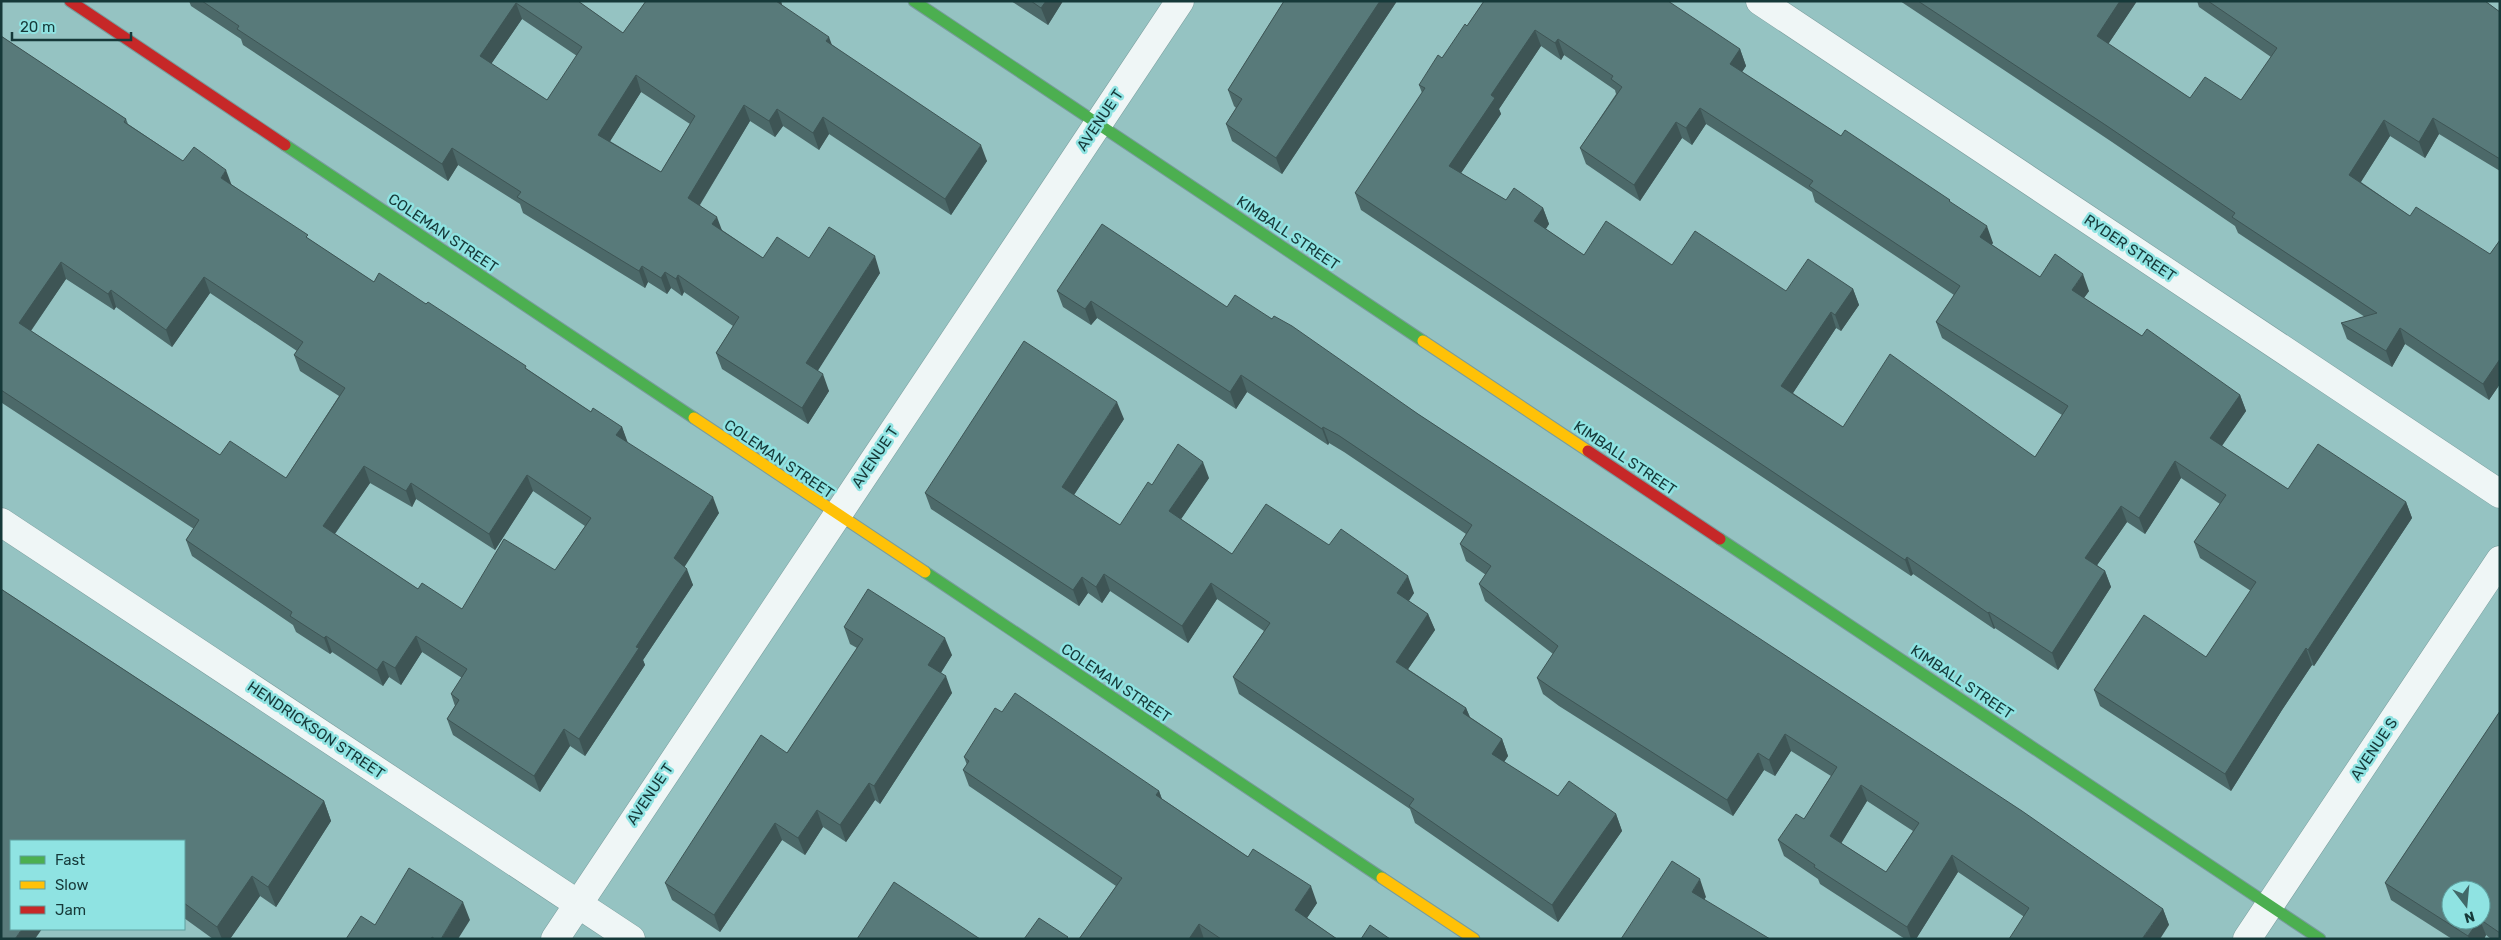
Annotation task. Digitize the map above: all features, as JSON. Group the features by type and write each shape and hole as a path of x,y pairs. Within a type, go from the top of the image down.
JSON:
{"street":[{"name":"COLEMAN STREET","path":"70,1 1474,939"},
{"name":"KIMBALL STREET","path":"914,1 2320,939"},
{"name":"AVENUE T","path":"555,939 1180,1"},
{"name":"RYDER STREET","path":"1760,1 2500,494"},
{"name":"HENDRICKSON STREET","path":"1,522 631,939"},
{"name":"AVENUE S","path":"2247,939 2500,560"}],"building":[{"path":"202,1 578,1 623,33 646,1 776,1 829,37 826,41 981,145 945,199 823,117 813,133 777,109 769,121 744,105 688,198 717,217 712,224 763,258 777,237 809,258 829,227 875,256 806,363 823,374 802,408 716,353 739,317 678,275 676,279 665,272 661,278 642,266 639,271 517,197 521,192 452,148 442,164 237,29 239,26","holes":["516,3 582,47 547,100 480,56","636,75 695,116 661,172 598,135"]},
{"path":"1031,1 1046,1 1041,8"},
{"path":"1284,1 1380,1 1276,158 1226,124 1242,99 1228,90"},
{"path":"1484,1 1668,1 1740,49 1730,64 1841,136 1845,130 1987,226 1980,237 2040,277 2055,254 2083,274 2072,290 2142,336 2147,329 2240,395 2210,438 2288,489 2318,444 2406,502 2308,650 2306,648 2225,774 2094,690 2144,615 2206,657 2256,582 2194,542 2226,495 2175,461 2139,518 2121,506 2085,558 2105,571 2052,653 1988,613 1907,557 1905,560 1355,193 1425,88 1419,85 1438,55 1442,58 1465,24 1467,26","holes":["1535,30 1555,43 1558,39 1613,76 1611,79 1622,87 1580,148 1634,185 1676,122 1686,128 1700,108 1813,181 1809,186 1960,286 1936,322 2068,406 2035,457 1890,354 1843,427 1781,386 1831,312 1835,315 1853,289 1808,259 1786,291 1695,231 1672,265 1606,221 1584,255 1534,221 1543,208 1514,188 1506,200 1449,166 1495,98 1491,95"]},
{"path":"1918,1 2120,1 2097,36 2190,98 2205,77 2241,100 2277,48 2208,1 2485,1 2500,12 2500,159 2433,118 2419,142 2384,120 2349,175 2410,216 2416,207 2490,254 2500,240 2500,359 2483,384 2400,328 2386,351 2341,323 2377,313 2232,217 2235,213"},
{"path":"1,36 126,119 124,122 183,161 194,147 226,170 221,178 308,235 306,237 374,282 379,273 426,304 428,302 526,366 525,368 591,412 593,408 622,427 616,435 713,497 674,558 687,569 636,647 639,648 579,739 564,729 534,776 447,719 459,700 451,694 467,669 416,636 395,668 383,661 377,670 326,636 324,638 290,616 292,612 186,540 199,520 1,390","holes":["61,262 108,294 111,290 166,330 204,277 303,342 294,355 345,388 286,478 230,441 220,455 19,323","364,466 406,491 411,483 489,534 527,475 591,518 555,570 504,539 462,609 422,583 418,589 323,526"]},
{"path":"1102,224 1227,307 1235,295 1272,319 1274,316 1292,326 1418,414 2022,811 2163,909 2142,939 2009,939 2029,908 1952,855 1907,927 1814,867 1815,865 1778,840 1796,814 1804,819 1837,767 1785,734 1769,760 1758,753 1727,800 1537,678 1558,646 1479,584 1491,566 1460,544 1472,525 1338,435 1323,427 1322,429 1241,375 1230,392 1091,301 1085,309 1057,291","holes":["1861,785 1919,823 1886,872 1830,836"]},
{"path":"1024,341 1117,402 1062,487 1120,525 1148,482 1152,485 1178,444 1203,462 1169,511 1232,554 1266,504 1329,545 1341,529 1408,576 1397,593 1428,614 1396,662 1466,708 1463,713 1502,739 1492,754 1558,796 1569,781 1616,814 1552,905 1409,806 1414,799 1233,677 1270,623 1211,583 1182,626 1104,574 1096,587 1082,577 1073,590 925,493"},
{"path":"1,589 324,801 268,887 252,876 217,927 185,904 185,840 10,840 10,930 21,930 15,939 1,939"},
{"path":"868,589 945,638 928,665 946,676 874,786 869,783 840,825 817,810 798,838 775,823 714,915 665,883 761,735 787,753 863,639 844,627"},
{"path":"1015,693 1159,791 1156,795 1248,857 1253,849 1311,886 1295,910 1337,939 1221,939 1199,924 1189,939 1079,939 1122,878 963,770 969,761 964,757 995,708 1002,712"},
{"path":"2500,711 2500,933 2491,927 2491,880 2441,880 2441,919 2385,883"},
{"path":"1672,861 1700,879 1692,892 1770,939 1621,939"},
{"path":"409,868 463,902 441,939 432,937 431,939 346,939 361,916 375,925"},
{"path":"894,882 980,939 857,939"},
{"path":"1039,918 1068,937 1066,939 1024,939"},
{"path":"1370,925 1390,939 1361,939"},
{"path":"2459,930 2472,930 2468,936"}],"traffic: fast":[{"path":"914,1 1423,341"},
{"path":"285,145 694,418"},
{"path":"1720,539 2320,939"},
{"path":"925,572 1382,878"}],"traffic: slow":[{"path":"1423,341 1588,451"},
{"path":"694,418 925,572"},
{"path":"1382,878 1474,939"}],"traffic: jam":[{"path":"70,1 285,145"},
{"path":"1588,451 1720,539"}]}
